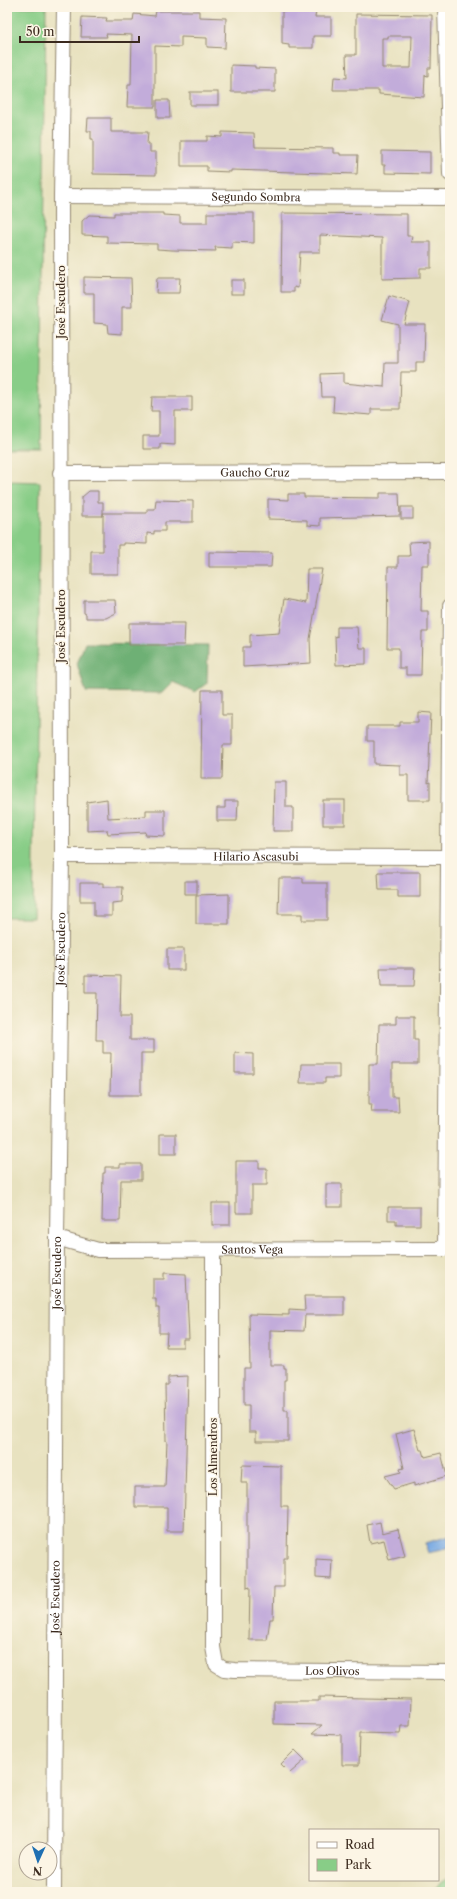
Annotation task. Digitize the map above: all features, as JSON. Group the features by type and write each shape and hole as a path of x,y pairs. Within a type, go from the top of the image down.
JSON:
{"street":[{"name":"José Escudero","path":"54,1892 57,1238 62,856 60,473 61,196 64,7"},
{"path":"445,7 450,174"},
{"name":"Segundo Sombra","path":"61,196 450,198"},
{"name":"Gaucho Cruz","path":"60,473 450,472"},
{"path":"447,1249 450,606"},
{"name":"Hilario Ascasubi","path":"62,856 449,857"},
{"name":"Santos Vega","path":"57,1238 98,1250 447,1249"},
{"name":"Los Almendros","path":"213,1250 213,1647 216,1664"},
{"name":"Los Olivos","path":"216,1664 224,1669 234,1670 450,1672"}],"green space":[{"path":"7,7 46,7 41,449 7,449"},
{"path":"7,481 40,482 33,918 7,918"},
{"path":"85,643 208,645 207,683 195,692 173,682 162,693 86,692 77,664"},
{"path":"450,1875 450,1892 432,1892"}],"water":[{"path":"450,1536 450,1548 428,1553 425,1543"}],"building":[{"path":"156,11 199,11 199,17 226,18 225,48 207,47 207,38 181,37 181,47 155,46 155,107 127,107 128,85 131,85 132,35 106,34 107,37 81,37 82,17 107,18 106,21 133,21 134,14 155,16"},
{"path":"282,11 316,11 315,17 331,17 331,36 313,36 313,48 289,48 289,45 282,44"},
{"path":"356,14 432,15 431,68 428,68 428,76 425,75 424,97 379,94 379,90 333,90 334,77 347,78 346,55 356,55","holes":["388,36 412,36 411,68 382,68 382,38 388,38"]},
{"path":"231,65 275,69 275,92 231,92"},
{"path":"190,92 218,92 218,105 190,105"},
{"path":"157,100 169,100 170,118 157,118"},
{"path":"88,118 111,118 111,132 148,132 147,144 150,144 150,152 156,152 156,175 93,174 93,139 91,139 91,131 87,131"},
{"path":"222,132 254,133 255,147 333,148 333,153 340,153 340,155 358,155 357,174 231,170 231,172 207,171 207,166 181,166 181,141 207,141 207,136 222,137"},
{"path":"382,151 430,152 430,174 385,173 385,165 382,165"},
{"path":"114,213 163,213 163,215 180,216 180,223 207,223 207,213 254,213 254,243 232,242 232,248 215,247 216,251 172,250 157,249 157,244 107,243 107,236 82,235 82,221 89,215 114,216"},
{"path":"282,213 407,214 407,236 412,236 411,242 431,242 431,268 420,268 420,278 382,279 382,238 320,235 320,252 300,252 298,288 294,287 294,292 281,292"},
{"path":"84,277 131,278 132,307 122,307 122,334 108,333 107,324 94,323 94,293 84,293"},
{"path":"157,278 180,278 179,293 156,293"},
{"path":"231,280 244,280 244,294 231,294"},
{"path":"389,296 410,302 404,324 425,324 424,362 416,362 416,372 401,372 400,409 371,409 371,415 333,412 334,397 322,397 321,374 344,373 344,383 384,387 385,363 398,363 398,324 382,320"},
{"path":"152,397 192,397 192,411 175,411 175,445 160,444 160,449 143,449 143,436 159,436 159,411 151,411"},
{"path":"89,491 98,491 98,502 103,502 103,516 82,516 82,497"},
{"path":"380,493 399,493 400,516 320,518 320,526 307,525 307,520 268,519 268,499 288,500 288,494 304,494 304,497 380,498"},
{"path":"156,500 193,501 193,522 165,522 165,531 154,531 154,534 147,533 147,544 123,543 123,545 118,545 118,574 91,574 91,551 103,551 103,513 147,513 147,509 155,509"},
{"path":"401,507 413,507 413,519 401,519"},
{"path":"429,541 429,565 422,565 421,611 428,611 428,632 422,632 421,675 406,675 406,668 399,668 399,648 387,648 388,567 398,567 398,556 410,556 409,542"},
{"path":"209,552 272,553 271,567 209,567"},
{"path":"307,569 322,569 310,639 311,663 243,667 243,647 250,647 250,635 279,633 284,599 306,603"},
{"path":"84,600 115,600 116,613 106,618 86,618 86,614 84,613"},
{"path":"129,623 185,623 184,645 129,645"},
{"path":"337,627 357,627 359,648 366,648 366,664 336,665 335,636 337,637"},
{"path":"202,690 222,690 222,715 232,715 232,745 223,745 222,779 201,779"},
{"path":"418,712 431,713 428,783 430,782 430,800 408,800 408,775 400,775 400,765 374,764 374,741 367,741 367,726 400,726 400,722 418,722"},
{"path":"274,782 286,782 286,807 293,807 293,831 273,831"},
{"path":"107,799 108,818 146,816 146,810 165,810 165,836 145,835 146,832 108,834 107,830 87,831 87,802"},
{"path":"323,800 345,800 345,825 323,825"},
{"path":"225,801 238,801 237,821 217,821 217,808 225,808"},
{"path":"378,872 420,872 420,897 398,897 398,890 379,890"},
{"path":"279,878 303,878 303,883 327,883 327,920 302,920 302,914 278,914"},
{"path":"185,881 197,881 197,894 185,894"},
{"path":"80,883 103,883 103,887 123,887 122,902 112,903 112,916 94,916 94,901 80,901"},
{"path":"229,894 229,924 196,924 196,895"},
{"path":"167,949 184,949 184,970 167,970"},
{"path":"380,968 415,968 414,986 381,986"},
{"path":"85,975 121,976 120,1017 130,1017 130,1040 154,1040 154,1053 141,1053 141,1095 110,1095 111,1053 103,1053 103,1040 96,1040 97,993 85,993"},
{"path":"396,1016 414,1016 414,1040 418,1040 418,1064 392,1064 392,1097 398,1097 399,1112 371,1112 372,1104 369,1104 369,1064 378,1064 379,1024 396,1024"},
{"path":"235,1053 253,1054 253,1073 235,1073"},
{"path":"301,1064 339,1064 339,1078 325,1078 325,1083 300,1083"},
{"path":"160,1134 176,1134 176,1154 160,1154"},
{"path":"236,1161 259,1161 259,1168 267,1168 267,1185 252,1185 252,1213 236,1213"},
{"path":"120,1164 141,1164 141,1180 121,1180 120,1221 102,1221 103,1173 105,1173 105,1167 120,1167"},
{"path":"326,1184 342,1184 342,1207 326,1207"},
{"path":"212,1203 230,1203 230,1225 212,1225"},
{"path":"388,1207 420,1207 420,1225 396,1225 396,1220 388,1220"},
{"path":"164,1273 186,1274 189,1339 183,1339 183,1347 166,1347 167,1333 159,1333 159,1308 156,1308 156,1299 153,1299 153,1279 164,1279"},
{"path":"304,1296 344,1296 344,1315 305,1315 304,1331 270,1330 270,1365 284,1365 284,1368 286,1368 286,1380 284,1380 284,1410 288,1410 288,1441 256,1441 256,1432 249,1432 249,1405 244,1405 244,1368 250,1368 249,1314 289,1315 289,1309 305,1310"},
{"path":"188,1376 184,1531 167,1531 167,1507 135,1507 135,1487 165,1487 167,1441 165,1385 168,1385 168,1377"},
{"path":"414,1429 420,1450 423,1450 425,1457 441,1453 447,1476 414,1486 414,1483 394,1489 385,1476 401,1472 400,1469 404,1468 396,1434"},
{"path":"242,1465 281,1466 281,1506 288,1506 287,1558 284,1558 284,1587 274,1587 273,1619 270,1619 267,1640 249,1640 250,1587 247,1588 247,1483 241,1483"},
{"path":"380,1522 382,1533 398,1529 405,1556 389,1560 384,1540 370,1543 367,1525"},
{"path":"316,1559 332,1560 331,1579 316,1578"},
{"path":"319,1697 411,1699 410,1726 401,1726 400,1734 360,1733 359,1765 342,1765 342,1735 312,1734 322,1725 274,1724 274,1701 319,1701"},
{"path":"295,1750 305,1760 290,1773 281,1764"}]}
